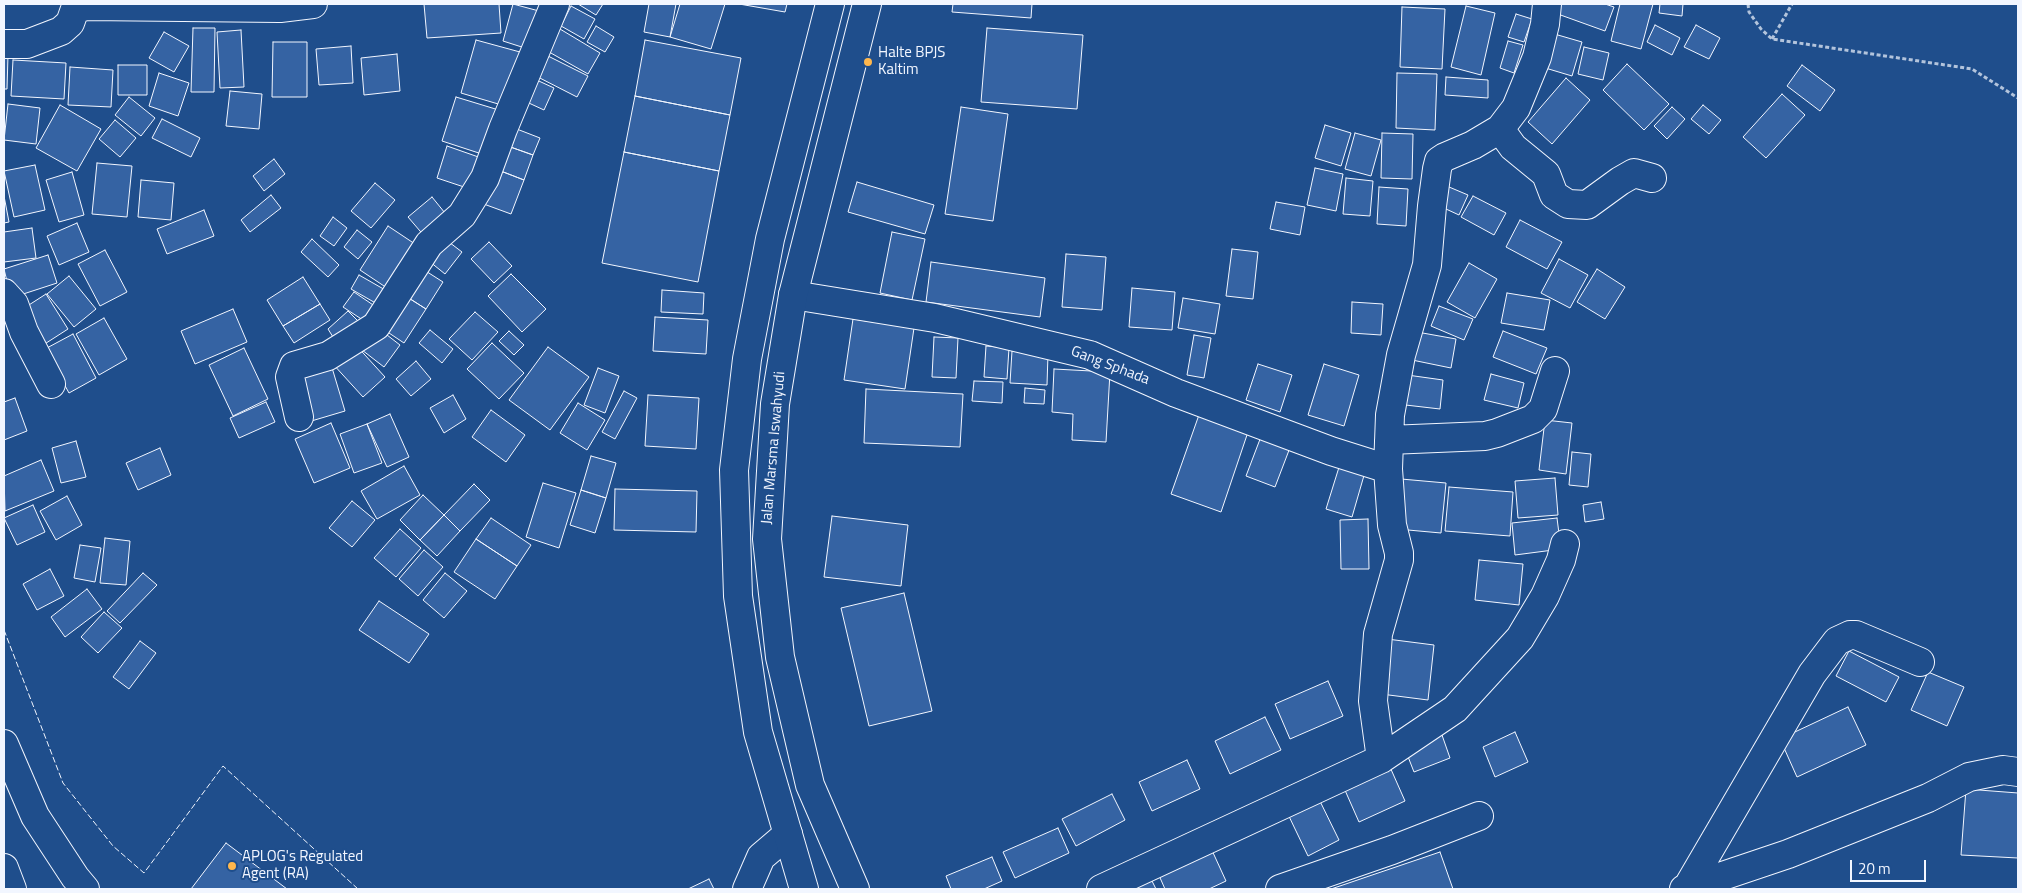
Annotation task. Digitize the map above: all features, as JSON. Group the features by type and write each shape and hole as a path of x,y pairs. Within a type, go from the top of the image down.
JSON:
{"main road":[{"path":"4,44 27,44 61,30 70,23 75,9 87,6 280,8 313,4"},
{"path":"299,417 290,377 294,366 328,356 376,326 429,244 462,215 467,208 485,178 503,129 555,4"},
{"path":"804,889 756,722 738,596 734,470 747,359 770,239 830,4"},
{"name":"Jalan Marsma Iswahyudi","path":"855,889 810,785 780,657 767,539 775,404 793,295 867,4"},
{"path":"1381,759 1373,701 1378,634 1399,560 1392,525 1388,469 1390,415 1401,355 1427,265 1432,206 1439,162 1444,157 1474,145 1500,129 1516,108 1537,57 1545,24 1547,4"},
{"path":"1500,129 1513,147 1546,174 1554,195 1568,204 1587,206 1634,173 1652,178"},
{"path":"4,293 14,304 24,332 51,384"},
{"name":"Gang Sphada","path":"793,295 935,318 1090,355 1176,393 1331,451 1388,469"},
{"path":"1389,440 1497,434 1533,419 1543,409 1555,371"},
{"path":"1102,889 1381,759 1456,709 1520,638 1545,596 1561,560 1565,544"},
{"path":"1686,889 1812,674 1836,641 1850,635 1856,635 1920,662"},
{"path":"4,744 35,816 84,889"},
{"path":"1686,889 1788,854 1928,798 1969,777 2003,770 2018,772"},
{"path":"1280,889 1392,850 1479,816"},
{"path":"747,889 760,856 788,834"},
{"path":"4,868 12,889"}],"path":[{"path":"1748,4 1749,12 1761,29 1772,39 1972,69 2018,98"},
{"path":"1772,39 1792,4"}],"building":[{"path":"424,4 499,4 501,33 427,38"},
{"path":"513,4 539,11 528,49 503,41"},
{"path":"578,4 603,4 596,15"},
{"path":"649,4 676,4 670,37 644,32"},
{"path":"680,4 725,4 711,49 670,37"},
{"path":"739,4 787,4 785,12"},
{"path":"953,4 1032,4 1031,18 952,12"},
{"path":"1558,4 1605,4 1614,7 1605,31 1555,13"},
{"path":"1620,4 1653,4 1641,49 1611,41"},
{"path":"1660,4 1683,4 1682,16 1659,13"},
{"path":"571,6 595,19 584,39 561,26"},
{"path":"1466,6 1495,13 1481,75 1451,67"},
{"path":"1402,7 1445,9 1442,69 1400,67"},
{"path":"1516,14 1532,19 1524,42 1508,37"},
{"path":"1655,25 1680,38 1672,55 1647,42"},
{"path":"1696,25 1720,38 1709,59 1684,47"},
{"path":"555,26 600,53 588,74 542,48"},
{"path":"596,26 614,37 605,52 587,42"},
{"path":"193,28 215,28 214,92 191,92"},
{"path":"987,28 1083,35 1077,109 981,102"},
{"path":"241,30 244,87 220,88 217,32"},
{"path":"164,32 189,46 174,72 149,58"},
{"path":"1551,33 1582,42 1572,76 1542,67"},
{"path":"476,40 520,52 505,106 461,93"},
{"path":"645,40 741,58 730,115 635,96"},
{"path":"1508,41 1523,45 1514,73 1500,68"},
{"path":"273,42 307,42 307,97 272,97"},
{"path":"351,46 353,83 319,85 316,49"},
{"path":"1584,47 1609,53 1603,80 1578,74"},
{"path":"540,52 588,76 577,97 530,73"},
{"path":"397,54 400,91 364,95 361,58"},
{"path":"4,55 8,55 7,89 4,89"},
{"path":"13,60 66,63 64,99 11,96"},
{"path":"1627,64 1669,104 1644,130 1603,90"},
{"path":"118,65 147,65 147,95 118,95"},
{"path":"1802,65 1835,90 1820,111 1787,86"},
{"path":"70,67 113,70 111,107 68,105"},
{"path":"159,73 189,83 178,116 149,106"},
{"path":"1397,73 1437,74 1435,130 1396,128"},
{"path":"528,76 554,88 544,110 518,98"},
{"path":"1446,77 1488,80 1488,98 1445,95"},
{"path":"1566,78 1590,100 1552,144 1528,122"},
{"path":"230,91 262,94 259,129 226,126"},
{"path":"1782,94 1805,115 1766,158 1743,137"},
{"path":"635,96 730,115 719,171 624,152"},
{"path":"129,97 155,118 141,136 115,115"},
{"path":"456,97 502,111 488,156 442,141"},
{"path":"8,104 40,108 36,144 4,140"},
{"path":"60,105 101,129 77,171 36,148"},
{"path":"1703,105 1721,120 1709,134 1691,119"},
{"path":"961,107 1008,114 993,221 945,214"},
{"path":"1672,107 1685,119 1667,139 1654,126"},
{"path":"162,119 200,138 191,157 152,138"},
{"path":"115,120 136,138 120,157 99,139"},
{"path":"1325,125 1351,133 1341,166 1315,158"},
{"path":"509,126 540,138 533,155 502,144"},
{"path":"1355,133 1381,140 1371,176 1345,169"},
{"path":"1382,133 1413,134 1412,179 1381,178"},
{"path":"502,144 533,155 524,180 493,168"},
{"path":"447,146 487,160 476,191 437,178"},
{"path":"624,152 719,171 698,282 602,263"},
{"path":"274,159 285,174 264,191 253,176"},
{"path":"97,163 132,166 127,217 92,214"},
{"path":"35,165 45,210 14,217 4,171"},
{"path":"493,168 524,180 511,214 481,203"},
{"path":"1315,168 1343,174 1336,211 1307,205"},
{"path":"72,172 84,215 59,222 46,180"},
{"path":"1346,178 1373,181 1370,216 1343,214"},
{"path":"141,180 174,183 171,220 138,217"},
{"path":"857,182 934,205 925,234 848,212"},
{"path":"375,183 395,200 371,228 351,211"},
{"path":"1442,184 1468,195 1459,215 1433,203"},
{"path":"1379,187 1408,189 1406,226 1377,224"},
{"path":"271,195 281,208 250,232 241,220"},
{"path":"4,196 9,222 4,223"},
{"path":"1473,196 1506,213 1494,235 1461,217"},
{"path":"432,197 449,218 426,238 408,217"},
{"path":"1276,202 1305,207 1300,235 1270,229"},
{"path":"204,210 214,236 167,254 157,229"},
{"path":"333,217 347,228 334,246 320,236"},
{"path":"1520,220 1562,242 1547,269 1506,247"},
{"path":"77,223 89,252 59,265 47,236"},
{"path":"388,226 415,244 387,288 360,270"},
{"path":"32,228 36,258 4,262 4,232"},
{"path":"357,230 372,242 358,259 344,247"},
{"path":"892,232 925,239 912,300 880,293"},
{"path":"441,236 462,252 445,274 424,257"},
{"path":"312,239 339,265 328,277 301,252"},
{"path":"489,242 512,266 494,283 471,259"},
{"path":"1232,249 1258,252 1253,299 1226,296"},
{"path":"105,250 127,292 100,306 78,264"},
{"path":"1066,254 1106,257 1102,310 1062,307"},
{"path":"48,255 57,283 11,298 4,269"},
{"path":"1559,259 1588,275 1570,308 1541,293"},
{"path":"931,262 1045,278 1040,317 926,302"},
{"path":"1469,263 1497,279 1475,318 1447,302"},
{"path":"421,268 443,282 426,309 404,295"},
{"path":"1597,269 1625,287 1605,319 1577,302"},
{"path":"511,274 546,309 522,332 488,296"},
{"path":"359,275 387,291 379,305 351,289"},
{"path":"69,276 96,309 74,327 47,294"},
{"path":"303,277 320,304 283,326 267,300"},
{"path":"1132,288 1175,292 1172,330 1129,327"},
{"path":"662,290 704,293 703,314 661,312"},
{"path":"354,292 379,309 369,324 343,307"},
{"path":"1507,293 1550,300 1544,330 1501,323"},
{"path":"46,294 68,329 40,347 18,312"},
{"path":"404,295 426,309 404,343 383,329"},
{"path":"1183,298 1220,304 1215,334 1178,328"},
{"path":"1352,302 1383,304 1381,335 1351,333"},
{"path":"320,304 330,320 294,343 283,326"},
{"path":"1439,306 1473,319 1464,340 1431,326"},
{"path":"233,309 247,342 195,364 181,331"},
{"path":"348,311 363,326 338,345 328,329"},
{"path":"475,312 498,332 472,360 449,339"},
{"path":"655,317 708,320 706,354 653,351"},
{"path":"104,318 127,359 99,375 76,334"},
{"path":"853,319 914,328 905,389 844,380"},
{"path":"378,328 400,345 384,367 362,350"},
{"path":"430,330 453,349 442,363 419,343"},
{"path":"509,331 524,345 514,355 499,341"},
{"path":"1503,331 1547,348 1536,374 1493,357"},
{"path":"1417,332 1456,339 1451,368 1412,360"},
{"path":"73,334 96,378 69,393 45,349"},
{"path":"1194,335 1211,338 1204,378 1187,375"},
{"path":"934,337 958,338 956,378 932,377"},
{"path":"354,343 385,377 363,397 332,363"},
{"path":"492,343 524,373 499,399 467,369"},
{"path":"986,346 1009,348 1007,379 984,377"},
{"path":"548,347 589,377 550,430 509,400"},
{"path":"244,348 268,399 233,416 209,365"},
{"path":"1012,351 1048,354 1047,385 1010,383"},
{"path":"330,361 345,411 308,422 294,371"},
{"path":"416,361 431,379 411,396 396,379"},
{"path":"1258,364 1292,375 1280,412 1246,400"},
{"path":"1324,364 1359,375 1344,426 1308,415"},
{"path":"598,368 619,376 605,413 584,405"},
{"path":"1054,369 1110,372 1106,442 1072,440 1073,414 1052,412"},
{"path":"1400,374 1443,380 1440,409 1397,404"},
{"path":"1491,374 1524,383 1518,408 1484,400"},
{"path":"974,381 1003,382 1002,403 972,401"},
{"path":"1025,388 1045,390 1044,404 1024,403"},
{"path":"866,389 963,394 960,447 864,443"},
{"path":"624,391 637,398 615,439 602,432"},
{"path":"453,395 466,419 444,433 430,408"},
{"path":"648,395 699,398 696,449 645,446"},
{"path":"15,398 27,431 4,440 4,402"},
{"path":"266,402 275,422 239,438 230,418"},
{"path":"578,403 605,420 587,450 560,433"},
{"path":"491,410 525,435 506,462 472,437"},
{"path":"1200,412 1249,429 1221,512 1171,494"},
{"path":"390,414 409,457 387,467 367,424"},
{"path":"1545,420 1572,423 1566,474 1539,470"},
{"path":"331,423 350,468 314,483 295,439"},
{"path":"367,424 382,463 354,473 340,434"},
{"path":"1262,434 1291,445 1275,487 1246,476"},
{"path":"76,441 86,477 61,483 52,448"},
{"path":"160,448 171,475 138,490 126,463"},
{"path":"1572,452 1591,454 1588,487 1569,485"},
{"path":"591,456 616,463 606,498 581,490"},
{"path":"41,460 54,491 5,511 4,476"},
{"path":"1340,464 1365,472 1352,517 1326,509"},
{"path":"404,466 420,495 377,519 361,491"},
{"path":"1555,478 1558,515 1518,518 1515,481"},
{"path":"1401,479 1446,483 1441,533 1397,529"},
{"path":"543,483 576,493 559,548 526,537"},
{"path":"474,484 490,500 460,531 444,515"},
{"path":"1449,487 1513,492 1510,536 1445,531"},
{"path":"615,489 697,491 696,532 614,530"},
{"path":"581,490 606,498 595,533 570,525"},
{"path":"423,495 444,515 420,540 400,520"},
{"path":"67,496 82,525 56,540 40,511"},
{"path":"352,501 375,520 352,547 329,528"},
{"path":"1601,502 1604,519 1585,522 1583,505"},
{"path":"33,505 45,532 17,545 4,518"},
{"path":"444,515 460,531 437,556 420,540"},
{"path":"832,516 908,525 901,586 824,577"},
{"path":"491,518 531,545 517,566 476,539"},
{"path":"1557,518 1561,549 1515,555 1512,523"},
{"path":"1368,519 1369,569 1341,569 1340,520"},
{"path":"400,529 421,548 396,577 374,558"},
{"path":"105,538 130,541 126,585 100,583"},
{"path":"476,539 517,566 495,599 454,572"},
{"path":"80,545 101,548 95,582 74,578"},
{"path":"424,550 443,567 418,596 399,579"},
{"path":"1479,560 1523,564 1519,605 1475,600"},
{"path":"50,569 64,596 37,610 23,584"},
{"path":"143,573 157,585 120,623 107,611"},
{"path":"445,573 467,591 444,618 423,600"},
{"path":"87,589 102,609 65,637 51,617"},
{"path":"904,593 932,711 869,726 841,608"},
{"path":"379,601 429,634 409,663 359,630"},
{"path":"104,612 122,628 98,653 81,637"},
{"path":"1387,639 1434,645 1428,700 1381,694"},
{"path":"140,641 156,653 129,689 113,677"},
{"path":"1849,651 1899,677 1886,702 1836,676"},
{"path":"1928,672 1964,687 1947,726 1911,710"},
{"path":"1328,681 1343,716 1290,739 1275,704"},
{"path":"1848,707 1866,745 1797,777 1780,739"},
{"path":"1265,717 1281,750 1230,774 1215,741"},
{"path":"1515,732 1528,762 1495,777 1483,747"},
{"path":"1442,735 1450,758 1414,772 1405,749"},
{"path":"1187,760 1200,789 1152,811 1139,782"},
{"path":"1390,767 1405,801 1359,822 1344,788"},
{"path":"1966,789 2018,793 2018,858 1961,855"},
{"path":"1316,793 1339,840 1308,856 1285,808"},
{"path":"1112,794 1125,820 1076,846 1062,819"},
{"path":"1058,828 1069,853 1015,878 1003,852"},
{"name":"APLOG's Regulated Agent (RA)","path":"226,843 287,889 191,889"},
{"path":"1210,846 1226,881 1209,889 1165,889 1157,871"},
{"path":"1440,852 1453,889 1331,889"},
{"path":"992,857 1002,881 984,889 951,889 946,876"},
{"path":"1150,877 1156,889 1126,889"},
{"path":"709,879 714,889 688,889"}],"fence":[{"path":"4,630 63,783 113,846 144,873 223,766 358,889"}],"place":[{"name":"Halte BPJS Kaltim","path":"868,62"},
{"name":"APLOG's Regulated Agent (RA)","path":"232,866"}]}
